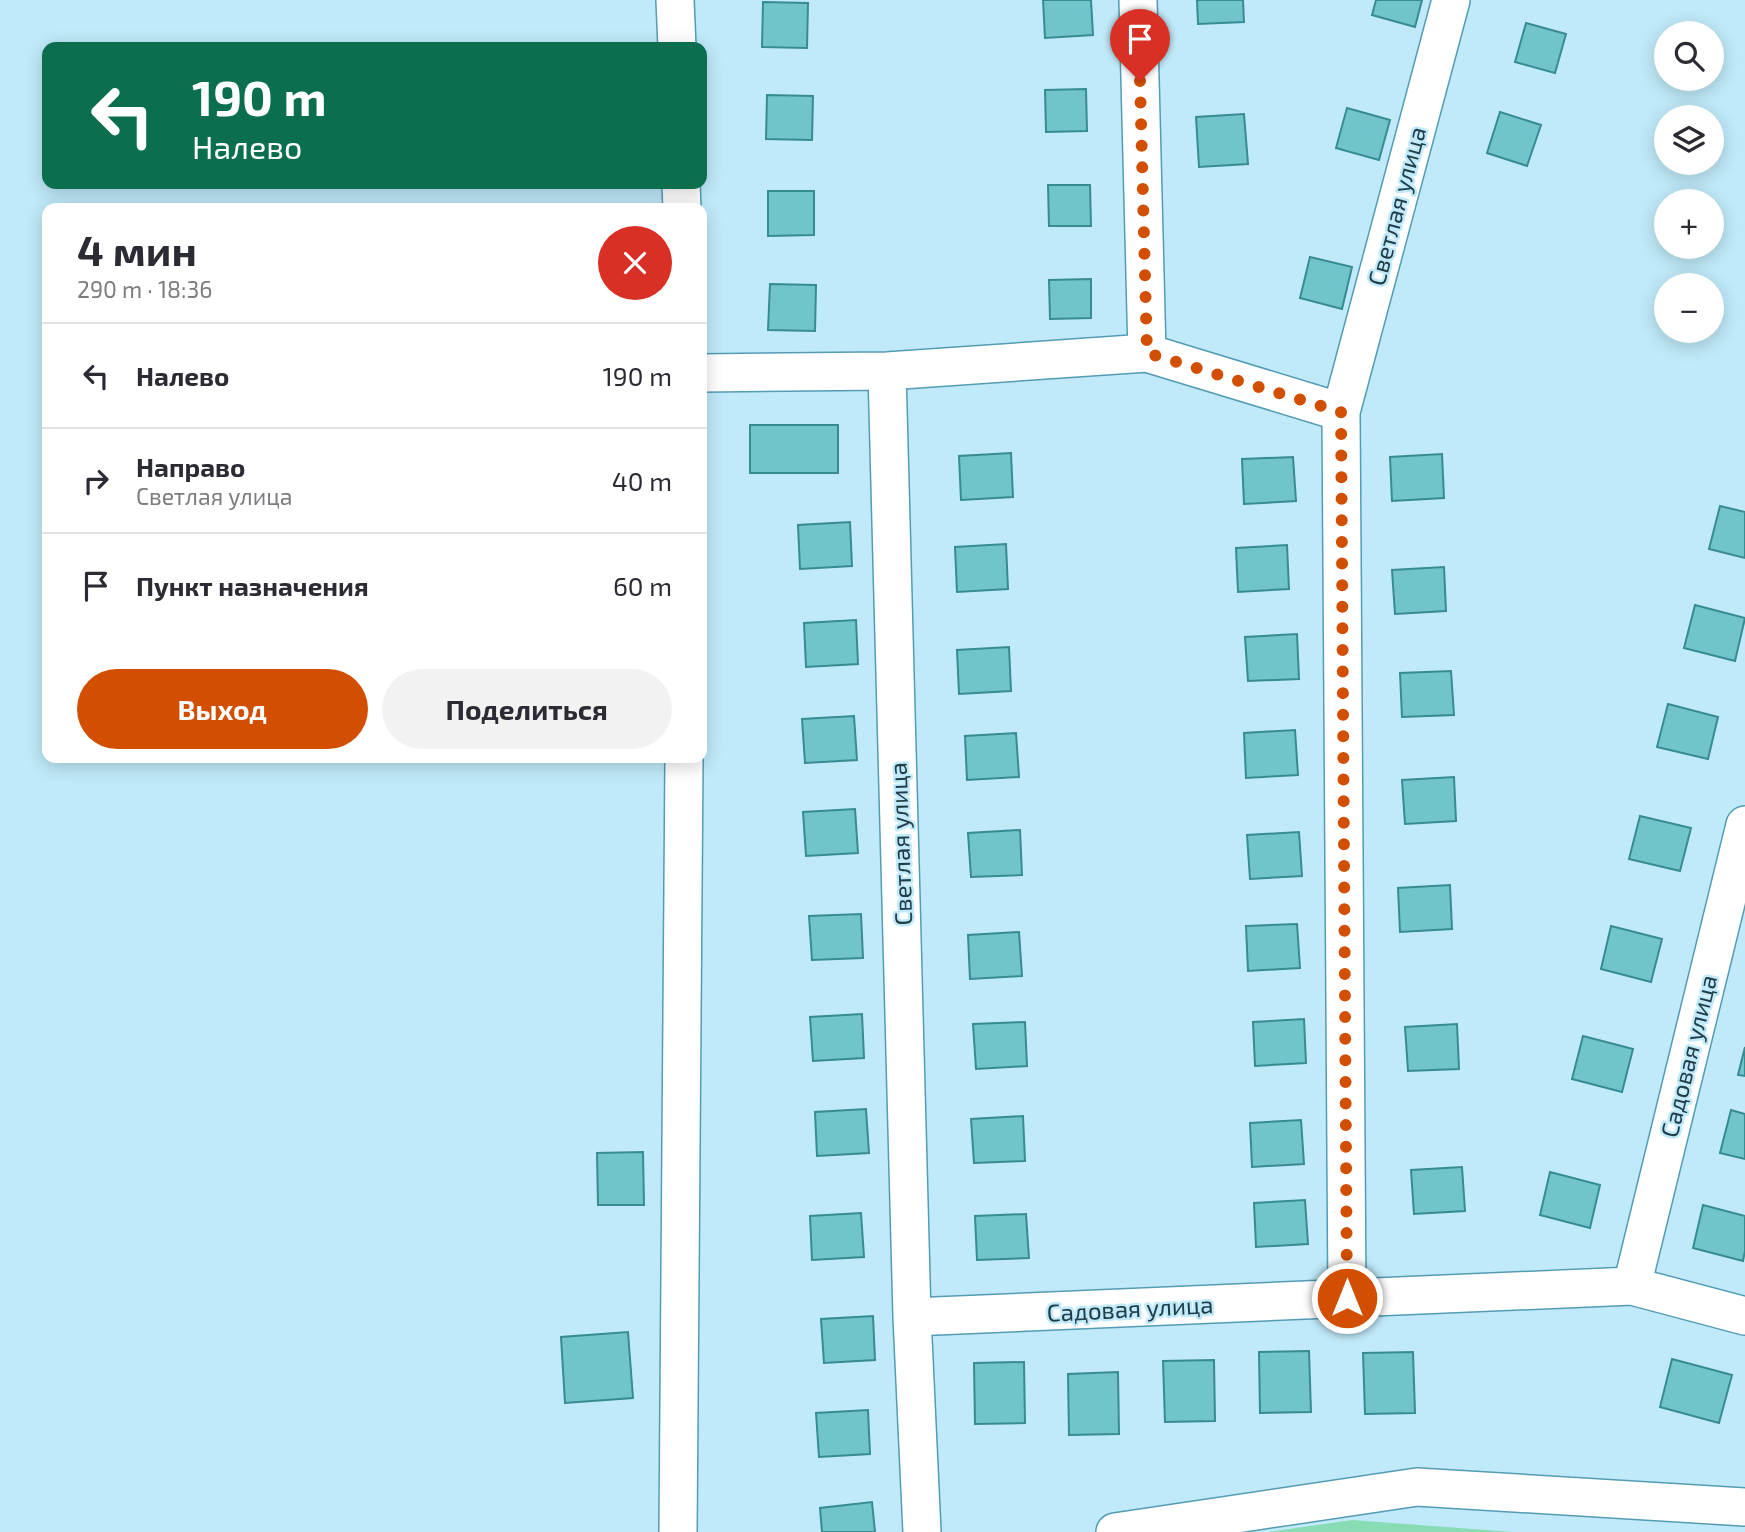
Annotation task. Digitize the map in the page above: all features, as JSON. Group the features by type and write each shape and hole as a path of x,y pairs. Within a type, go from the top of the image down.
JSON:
{"street":[{"path":"675,0 677,42"},
{"path":"1138,0 1147,353"},
{"name":"Светлая улица","path":"1341,412 1451,0"},
{"path":"707,373 887,371 1147,353 1341,412 1347,1298"},
{"name":"Светлая улица","path":"887,371 912,1317 922,1532"},
{"path":"678,1532 684,763"},
{"name":"Садовая улица","path":"1632,1286 1745,825"},
{"name":"Садовая улица","path":"912,1317 1632,1286 1745,1316"},
{"path":"1115,1532 1417,1487 1745,1507"}],"green space":[{"path":"1352,1520 1513,1532 1268,1532"}],"building":[{"path":"1043,0 1091,0 1093,35 1045,38"},
{"path":"1197,0 1243,0 1244,22 1198,24"},
{"path":"1376,0 1422,0 1415,27 1372,15"},
{"path":"763,2 808,3 807,48 762,47"},
{"path":"1526,23 1566,34 1555,73 1515,62"},
{"path":"1086,89 1087,131 1046,132 1045,90"},
{"path":"767,95 813,96 812,140 766,139"},
{"path":"1347,108 1390,120 1379,160 1336,148"},
{"path":"1500,112 1541,125 1527,166 1487,153"},
{"path":"1244,114 1248,164 1199,167 1196,117"},
{"path":"1048,185 1090,185 1091,226 1049,226"},
{"path":"768,191 814,191 814,235 768,236"},
{"path":"1310,257 1352,267 1342,309 1300,298"},
{"path":"1091,279 1091,318 1050,319 1049,280"},
{"path":"770,284 816,285 815,331 768,330"},
{"path":"750,425 838,425 838,473 750,473"},
{"path":"1011,453 1013,497 961,500 959,456"},
{"path":"1442,454 1444,498 1392,501 1390,457"},
{"path":"1293,457 1296,501 1244,504 1242,459"},
{"path":"1720,506 1745,512 1745,558 1709,549"},
{"path":"850,522 852,566 800,569 798,525"},
{"path":"1006,544 1008,589 957,592 955,547"},
{"path":"1287,545 1289,589 1238,592 1236,548"},
{"path":"1444,567 1446,611 1395,614 1392,570"},
{"path":"1695,605 1745,618 1735,661 1684,648"},
{"path":"856,620 858,664 806,667 804,623"},
{"path":"1297,634 1299,679 1248,681 1245,637"},
{"path":"1009,647 1011,691 959,694 957,650"},
{"path":"1451,671 1454,715 1402,717 1400,673"},
{"path":"1668,704 1718,717 1708,759 1657,747"},
{"path":"854,716 857,760 805,763 802,719"},
{"path":"1295,730 1298,775 1246,778 1244,733"},
{"path":"1016,733 1019,777 967,780 965,736"},
{"path":"1454,777 1456,821 1405,824 1402,780"},
{"path":"855,809 858,853 806,856 803,812"},
{"path":"1640,816 1691,828 1680,871 1629,859"},
{"path":"1020,830 1022,875 971,877 968,833"},
{"path":"1299,832 1302,876 1250,879 1247,835"},
{"path":"1450,885 1452,929 1400,932 1398,888"},
{"path":"861,914 863,958 812,960 809,916"},
{"path":"1297,924 1300,968 1248,971 1246,926"},
{"path":"1611,926 1662,939 1651,982 1601,969"},
{"path":"1019,932 1022,976 970,979 968,935"},
{"path":"862,1014 864,1058 813,1061 810,1017"},
{"path":"1304,1019 1306,1063 1255,1066 1253,1022"},
{"path":"1025,1022 1027,1066 976,1069 973,1024"},
{"path":"1457,1024 1459,1069 1408,1071 1405,1027"},
{"path":"1583,1036 1633,1049 1622,1092 1572,1079"},
{"path":"1745,1047 1745,1076 1738,1075"},
{"path":"866,1109 869,1153 817,1156 815,1112"},
{"path":"1731,1110 1745,1114 1745,1159 1720,1153"},
{"path":"1023,1116 1025,1161 974,1163 971,1119"},
{"path":"1301,1120 1304,1164 1252,1167 1250,1123"},
{"path":"643,1152 644,1205 598,1205 597,1153"},
{"path":"1462,1167 1465,1211 1414,1214 1411,1170"},
{"path":"1550,1172 1600,1185 1590,1228 1540,1215"},
{"path":"1305,1200 1308,1244 1256,1247 1254,1203"},
{"path":"1703,1205 1745,1216 1743,1261 1693,1248"},
{"path":"861,1213 864,1257 812,1260 810,1216"},
{"path":"1026,1214 1029,1258 977,1260 975,1216"},
{"path":"873,1316 875,1360 824,1363 821,1319"},
{"path":"628,1332 633,1398 565,1403 561,1337"},
{"path":"1309,1351 1311,1412 1260,1413 1259,1352"},
{"path":"1413,1352 1415,1413 1365,1414 1363,1353"},
{"path":"1672,1359 1732,1375 1719,1423 1660,1407"},
{"path":"1214,1360 1215,1421 1165,1422 1163,1361"},
{"path":"1024,1362 1025,1423 975,1424 974,1363"},
{"path":"1118,1372 1119,1434 1069,1435 1068,1374"},
{"path":"868,1410 870,1454 819,1457 816,1413"},
{"path":"872,1502 875,1532 822,1532 820,1508"}],"route":[{"path":"1140,81 1147,353 1341,412 1347,1298"}]}
